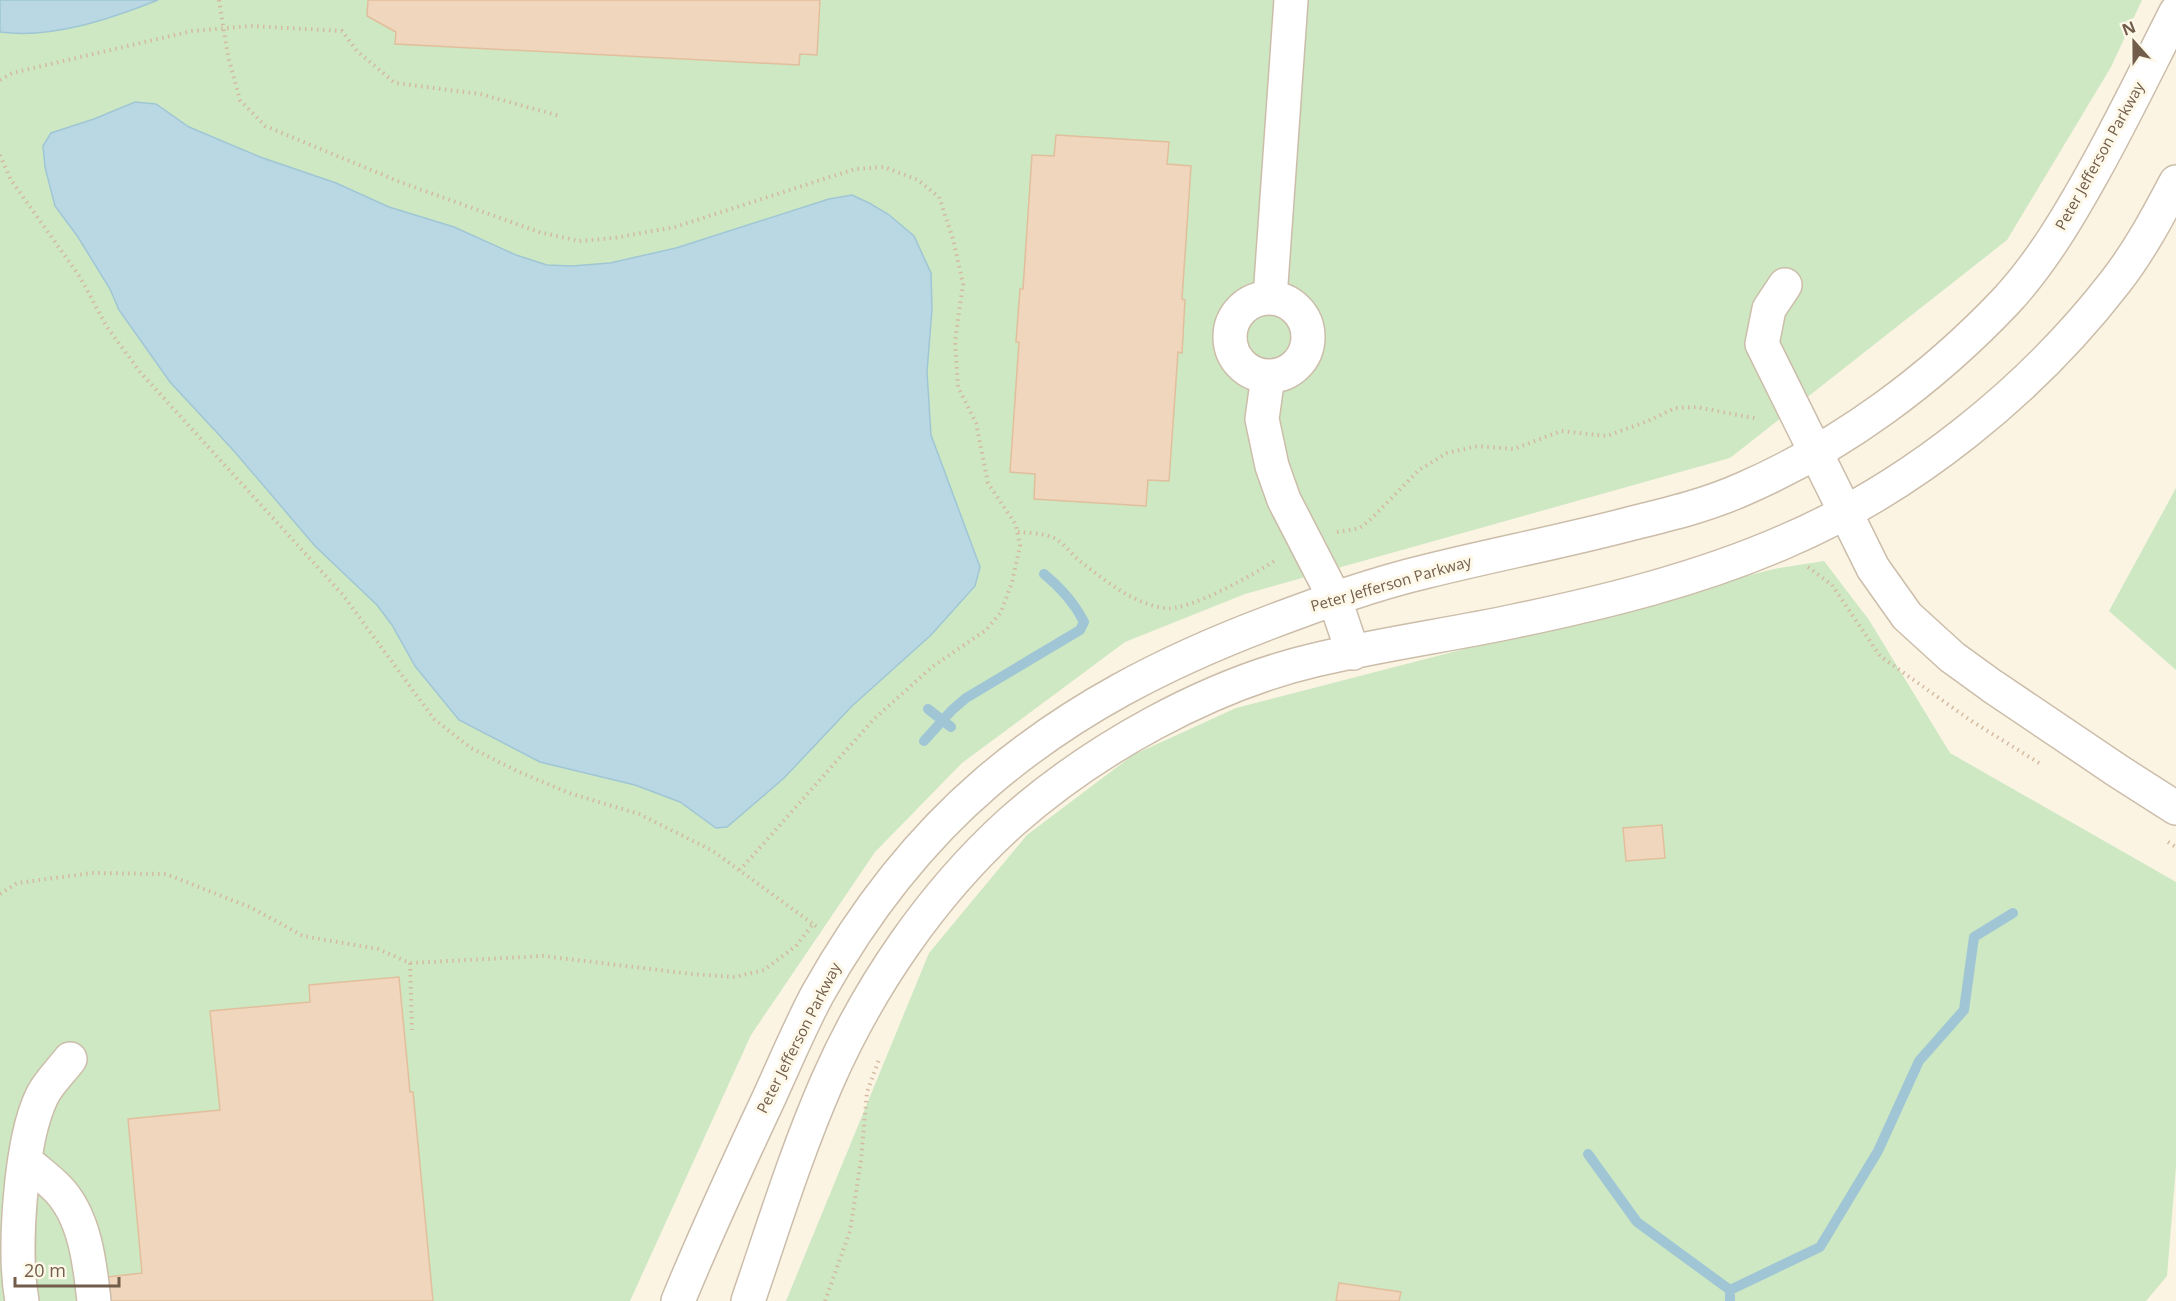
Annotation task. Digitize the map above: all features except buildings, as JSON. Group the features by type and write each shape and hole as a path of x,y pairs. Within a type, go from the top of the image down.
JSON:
{"street":[{"path":"1270,298 1291,0"},
{"name":"Peter Jefferson Parkway","path":"678,1301 711,1220 816,997 846,947 888,887 929,839 985,784 1062,725 1131,683 1209,646 1334,597 1423,572 1696,507 1744,489 1815,453 1901,396 1952,354 2009,298 2061,229 2120,125 2176,12"},
{"path":"748,1301 796,1162 828,1080 872,993 903,946 957,878 1009,824 1054,787 1130,737 1170,715 1240,683 1313,660 1519,620 1645,589 1723,566 1784,542 1846,512 1941,451 2013,392 2066,339 2123,272 2149,234 2176,182"},
{"path":"1785,285 1769,309 1762,344 1873,568 1907,616 1952,657 2176,808"},
{"path":"1270,298 1285,301 1298,310 1306,323 1309,338 1305,353 1296,365 1283,374 1268,376 1253,373 1241,364 1232,351 1230,336 1233,321 1242,309 1255,300 1270,298"},
{"path":"1268,376 1262,419 1272,466 1284,500 1334,597 1353,653"},
{"path":"22,1301 18,1220 28,1137 42,1095 70,1059"},
{"path":"26,1161 59,1190 80,1224 89,1263 94,1301"}],"path":[{"path":"219,0 223,28 240,100 265,126 466,207 539,232 579,241 614,238 675,227 855,169 884,167 918,180 939,197 953,239 963,284 955,341 958,387 976,423 988,483 1016,525 1018,532 1020,546 1012,582 1001,612 986,630 932,667 873,720 740,870"},
{"path":"0,80 12,73 192,31 251,26 342,31 357,51 395,83 480,94 560,116"},
{"path":"0,155 10,180 80,277 107,327 140,372 343,594 434,718 471,748 517,771 569,793 639,814 713,850 846,947"},
{"path":"1018,532 1055,538 1074,557 1130,597 1164,609 1181,608 1253,574 1289,551 1338,531 1360,528 1419,470 1447,453 1478,446 1514,449 1561,431 1607,435 1648,421 1675,408 1696,407 1759,419"},
{"path":"0,894 17,884 92,873 166,874 252,908 303,936 378,949 410,963 543,956 735,977 764,970 796,946 813,924"},
{"path":"410,963 412,1029"},
{"path":"825,1301 850,1231 861,1160 867,1092 883,1048"}],"green space":[{"path":"0,0 2142,0 2111,67 2007,240 1730,458 1245,594 1125,642 962,763 875,852 751,1035 630,1301 0,1301"},
{"path":"2176,488 2176,670 2109,611"},
{"path":"1824,561 1869,620 1950,753 2176,882 2176,1166 2167,1276 2146,1301 786,1301 929,953 1027,835 1133,755 1236,708 1774,569"}],"water":[{"path":"0,0 158,0 80,26 40,33 20,33 0,32"},
{"path":"135,102 156,104 189,127 260,157 336,183 389,207 454,227 516,255 547,265 610,263 676,248 829,199 852,195 869,203 888,214 914,236 931,273 932,309 927,372 931,435 980,567 975,586 931,635 852,706 784,778 727,827 716,828 680,802 635,785 540,762 459,720 415,666 392,625 377,605 315,546 234,451 170,382 119,310 110,289 78,237 55,206 45,167 43,146 51,133"}],"waterway":[{"path":"924,741 966,698 1080,630 1084,622 1076,608 1044,574"},
{"path":"928,709 951,727"},
{"path":"1730,1301 1730,1290 1820,1247 1878,1151 1919,1061 1964,1010 1974,937 2013,913"},
{"path":"1588,1154 1637,1222 1730,1290"}]}
